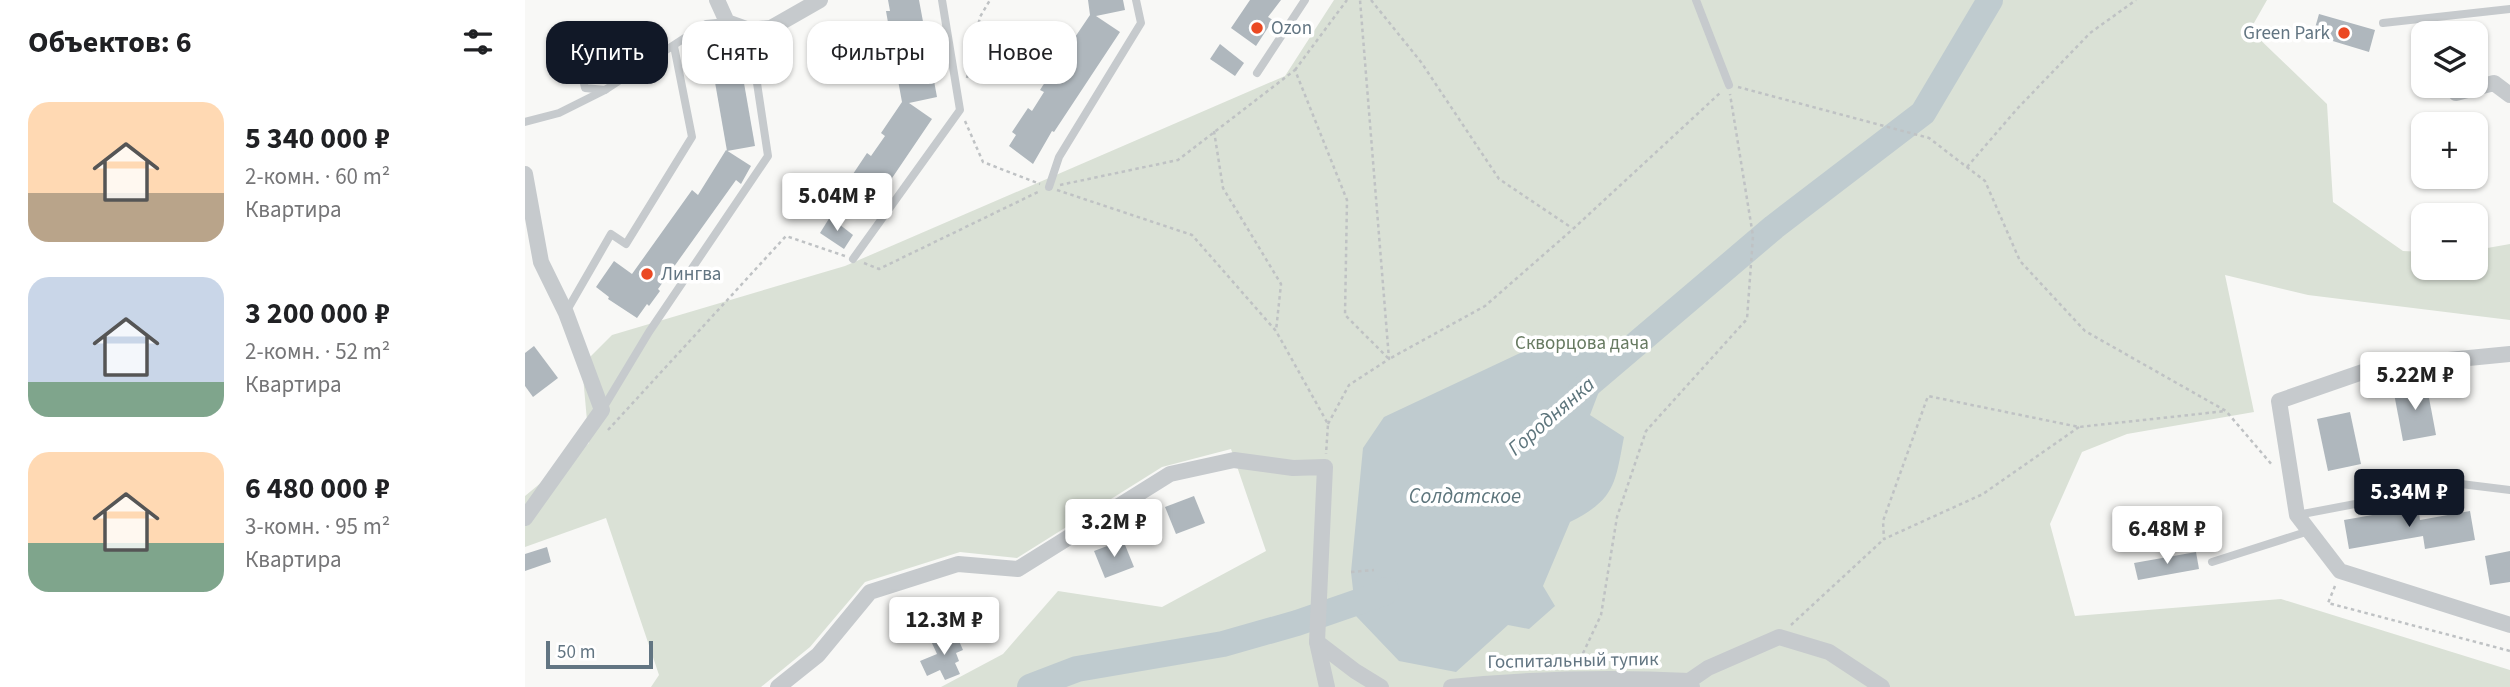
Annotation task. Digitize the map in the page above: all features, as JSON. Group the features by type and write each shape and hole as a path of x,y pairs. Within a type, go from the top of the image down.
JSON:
{"street":[{"path":"717,0 727,21"},
{"path":"783,21 819,0"},
{"path":"2488,85 2494,83 2510,95"},
{"path":"525,174 541,262 566,313 602,410 525,518"},
{"path":"2510,354 2377,367 2279,401 2297,515 2340,571 2510,625"},
{"path":"778,687 818,655 870,592 958,564 1018,569 1170,474 1234,460 1293,468 1325,467 1317,642 1322,685"},
{"path":"1691,684 1708,668 1779,637 1829,652 1882,687"},
{"path":"1317,642 1381,687"},
{"name":"Госпитальный тупик","path":"1451,687 1522,679 1632,678 1691,684"}],"lane":[{"path":"853,259 960,110 942,0"},
{"path":"1049,187 1059,157 1140,23 1136,0"},
{"path":"1257,73 1305,0"},
{"path":"1696,0 1729,85"},
{"path":"2383,23 2510,9"},
{"path":"525,122 559,113 605,90 682,40"},
{"path":"566,313 611,234 626,244 692,137 674,46"},
{"path":"584,84 585,88 605,90"},
{"path":"602,410 649,332 768,156 757,84"},
{"path":"2297,515 2461,484 2510,490"},
{"path":"2212,562 2309,531"}],"path":[{"path":"979,21 990,0"},
{"path":"600,439 786,236 879,269 1049,187 1178,159 1295,70 1347,0"},
{"path":"1360,0 1389,359"},
{"path":"1371,0 1421,62 1499,179 1573,229"},
{"path":"1967,167 2017,109 2090,33 2136,0"},
{"path":"1295,70 1347,200 1345,315 1389,359"},
{"path":"1325,467 1328,424 1349,385 1389,359 1485,306 1729,85"},
{"path":"1729,85 1929,138 1985,181 2020,261 2085,331 2226,411 2276,470"},
{"path":"1571,679 1601,615 1617,517 1646,431 1747,319 1753,236 1729,85"},
{"path":"960,110 983,162 1049,187 1192,234 1276,331 1328,424"},
{"path":"1214,131 1223,188 1280,284 1276,331"},
{"path":"1884,539 1883,521 1928,396 2079,427 2226,411"},
{"path":"1779,637 1884,539 1983,494 2079,427"},
{"path":"1351,572 1374,570"},
{"path":"2340,571 2328,603 2510,651"}],"green space":[{"name":"Скворцова дача","path":"1334,0 2267,0 2250,30 2327,104 2333,202 2403,251 2411,251 2411,280 2488,280 2488,248 2510,244 2510,320 2308,295 2225,275 2254,412 2127,434 2082,452 2050,524 2075,616 2281,599 2510,670 2510,687 941,687 1003,654 1058,591 1162,607 1266,551 1231,449 1162,467 1017,558 960,552 865,582 810,647 761,687 651,687 659,675 606,518 525,547 525,496 589,443 582,365 612,335 845,266 1285,76"}],"water":[{"name":"Солдатское","path":"1589,335 1611,360 1590,415 1624,437 1611,488 1597,505 1570,522 1543,586 1555,606 1529,629 1508,625 1456,672 1399,661 1356,616 1351,572 1363,448 1384,417 1535,346"}],"building":[{"path":"888,0 919,0 923,21 888,21 886,11 890,11"},
{"path":"1088,0 1123,0 1125,10 1096,16 1120,32 1054,132 1052,131 1033,164 1009,146 1016,135 1012,132 1028,108 1032,111 1044,92 1040,90 1044,84 1077,84 1077,34 1090,15"},
{"path":"1250,0 1281,0 1268,17 1273,20 1256,46 1231,28"},
{"name":"Green Park","path":"2319,14 2375,30 2369,52 2313,35"},
{"path":"1220,44 1244,63 1235,76 1210,59"},
{"path":"715,84 744,84 755,146 727,151"},
{"path":"899,84 935,84 937,97 909,103 932,119 865,218 840,203 855,180 851,177 867,153 871,156 885,136 881,133 902,102"},
{"path":"726,150 751,166 741,184 736,180 658,289 660,291 637,318 608,299 609,297 596,287 614,261 632,274 692,190 698,195"},
{"path":"830,217 853,235 844,249 820,233"},
{"path":"534,346 558,378 533,397 525,386 525,353"},
{"path":"2426,382 2436,435 2403,441 2393,388"},
{"path":"2350,412 2361,464 2328,471 2317,419"},
{"path":"1194,496 1205,523 1176,534 1165,507"},
{"path":"2418,507 2420,520 2470,511 2475,540 2425,549 2423,536 2349,549 2344,520"},
{"path":"1123,540 1134,567 1105,578 1094,551"},
{"path":"547,547 551,562 525,571 525,554"},
{"path":"2510,551 2510,582 2490,585 2485,556"},
{"path":"2196,552 2199,569 2138,580 2134,563"},
{"path":"956,634 963,650 956,653 959,661 955,663 960,674 945,680 940,670 927,676 920,661 937,654 931,641"}],"waterway":[{"name":"Городнянка","path":"1581,391 1774,227 1923,113 1990,0"},
{"name":"Городнянка","path":"1030,687 1077,669 1223,644 1297,623 1384,593 1386,590"}],"place":[{"name":"Ozon","path":"1257,28"},
{"name":"Green Park","path":"2344,33"},
{"name":"Лингва","path":"647,274"}]}
